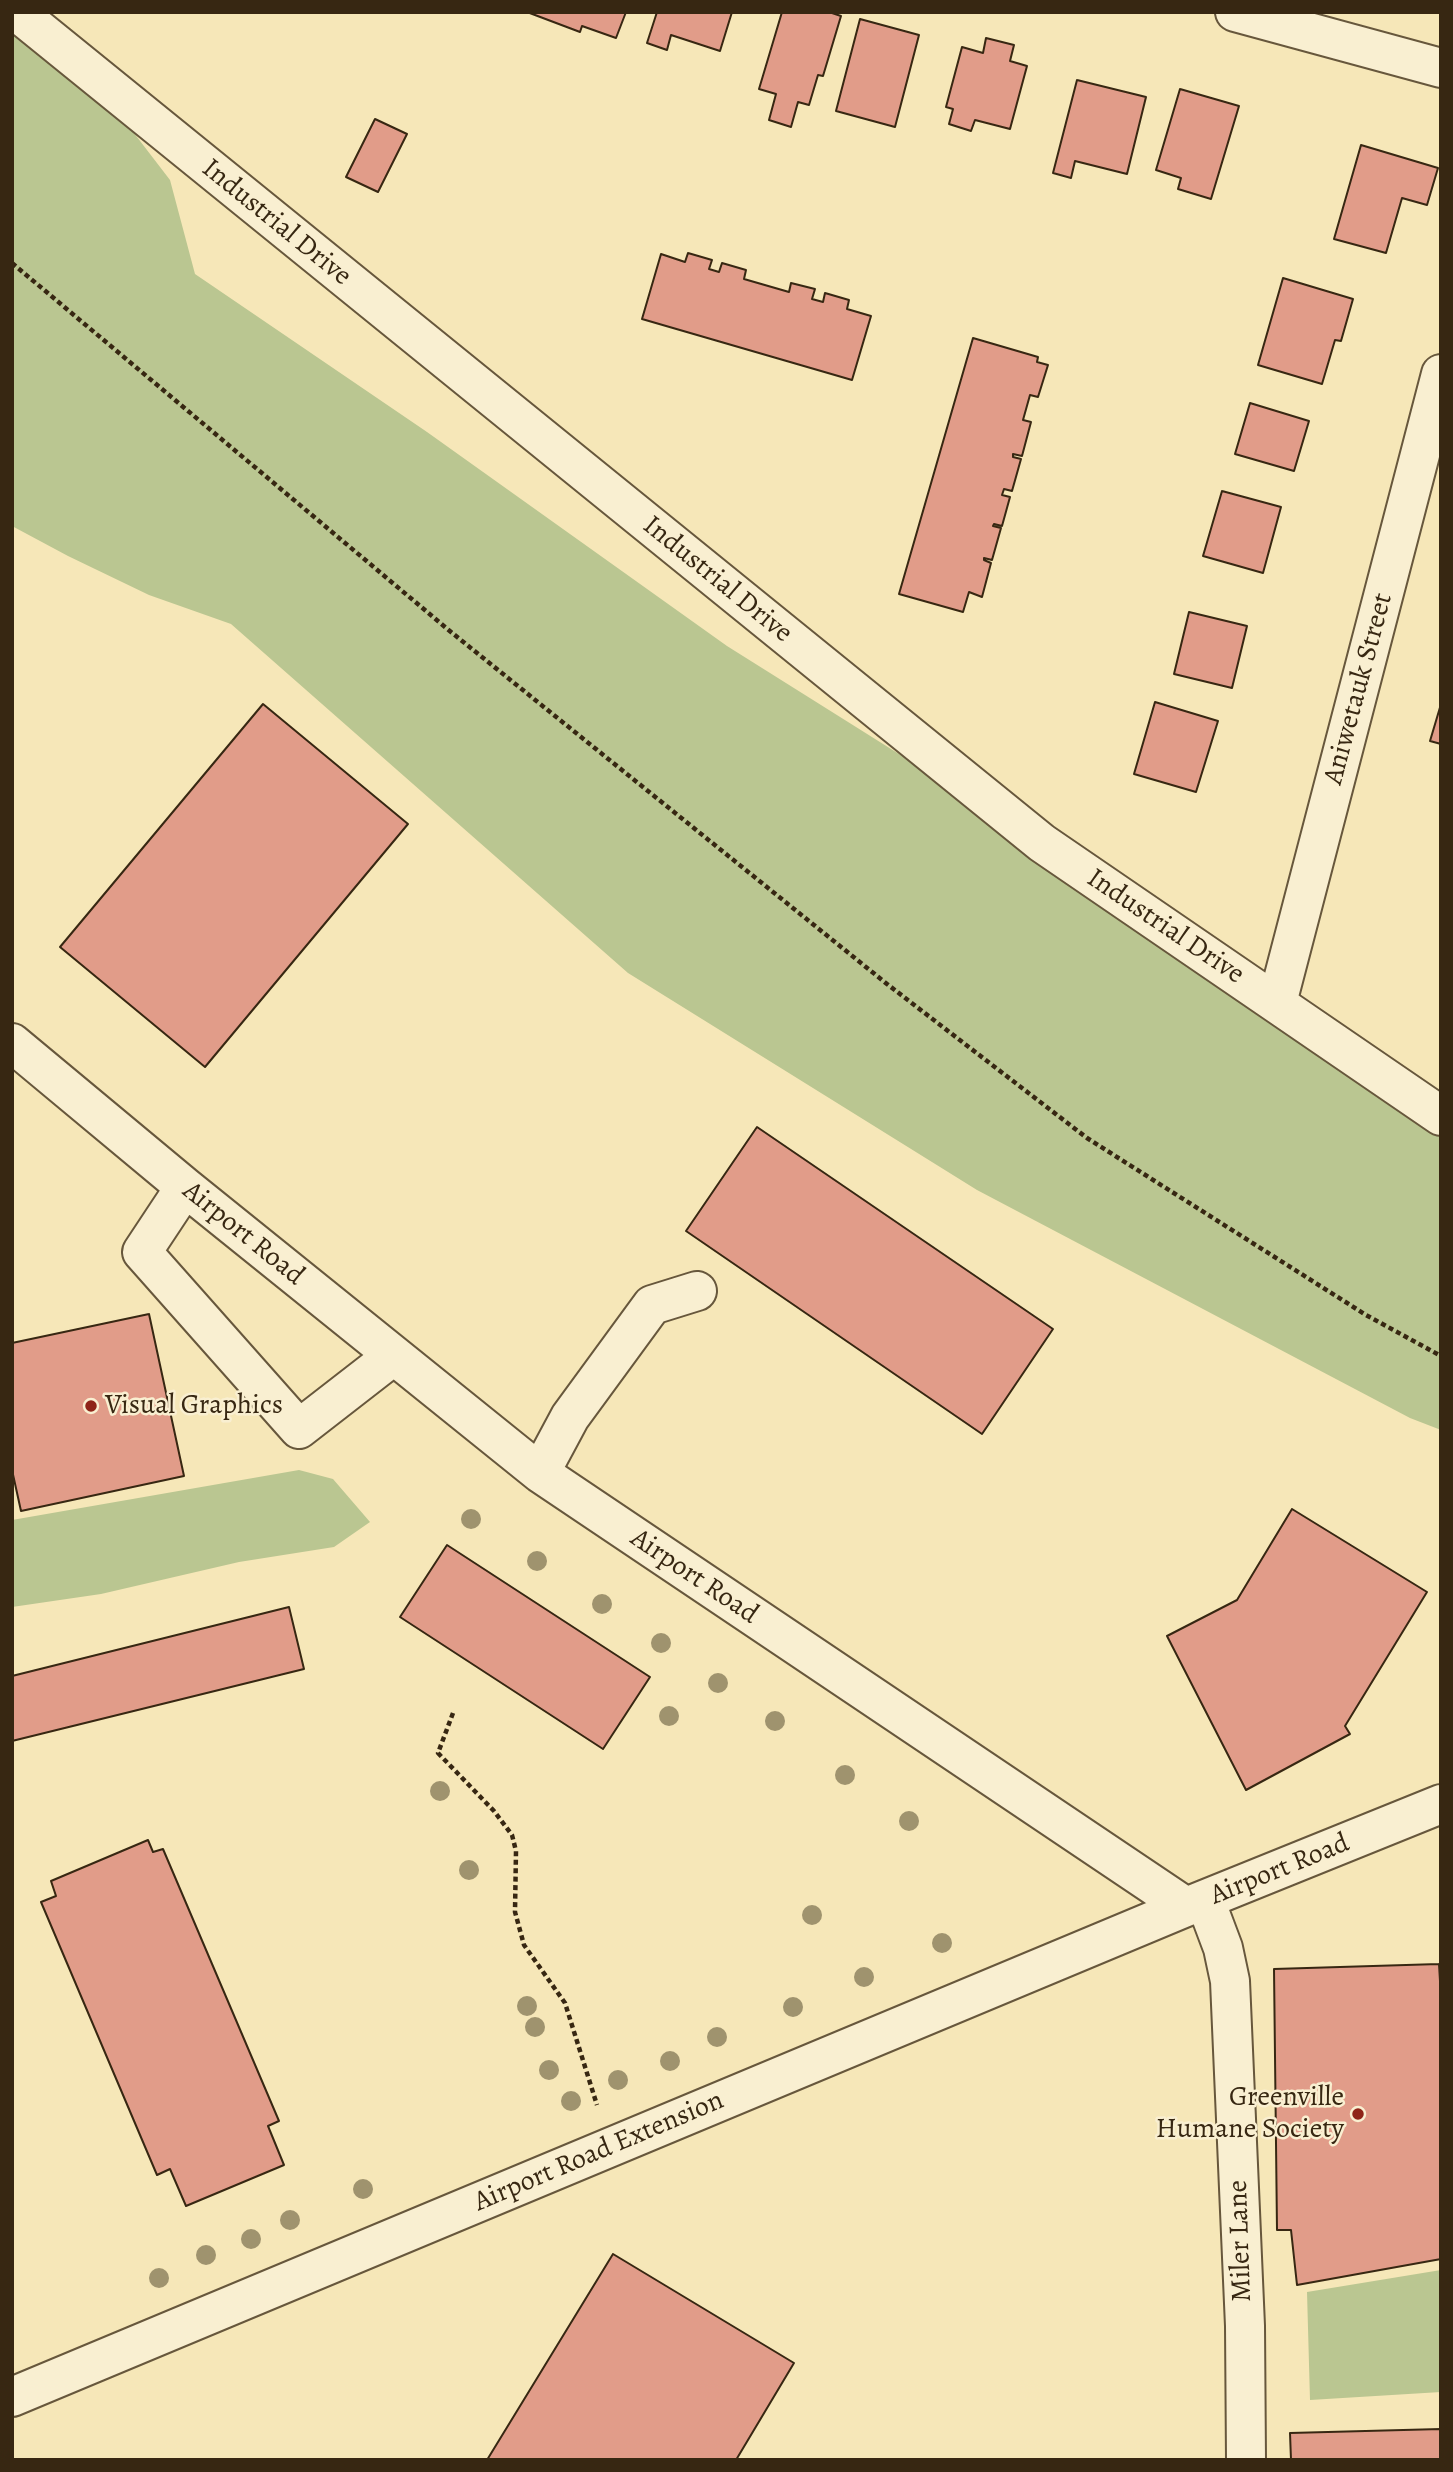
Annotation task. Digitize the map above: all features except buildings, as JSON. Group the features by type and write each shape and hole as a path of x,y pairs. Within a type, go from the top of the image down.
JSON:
{"street":[{"name":"Industrial Drive","path":"17,12 1042,843 1441,1116"},
{"path":"1235,12 1441,68"},
{"name":"Aniwetauk Street","path":"1277,1003 1441,374"},
{"name":"Airport Road","path":"12,1043 185,1187 540,1473 1196,1903 1441,1804"},
{"path":"185,1187 142,1252 299,1429 393,1356"},
{"path":"540,1473 570,1418 652,1305 697,1291"},
{"name":"Airport Road Extension","path":"12,2397 1196,1903"},
{"name":"Miler Lane","path":"1196,1903 1223,1948 1230,1981 1245,2326 1246,2460"}],"path":[{"path":"12,263 451,632 887,984 1087,1138 1366,1315 1441,1356"},
{"path":"453,1713 438,1753 494,1811 512,1835 516,1851 514,1912 524,1945 565,2003 598,2106"}],"green space":[{"path":"12,12 41,12 170,180 195,274 427,432 727,646 1380,1056 1441,1113 1441,1430 1410,1418 977,1190 628,973 231,624 149,595 12,526"},
{"path":"299,1470 333,1479 370,1522 334,1547 239,1562 101,1594 12,1607 12,1520"},
{"path":"1441,2270 1441,2392 1310,2400 1307,2292"}],"place":[{"name":"Visual Graphics","path":"91,1406"},
{"name":"Greenville Humane Society","path":"1358,2114"}]}
